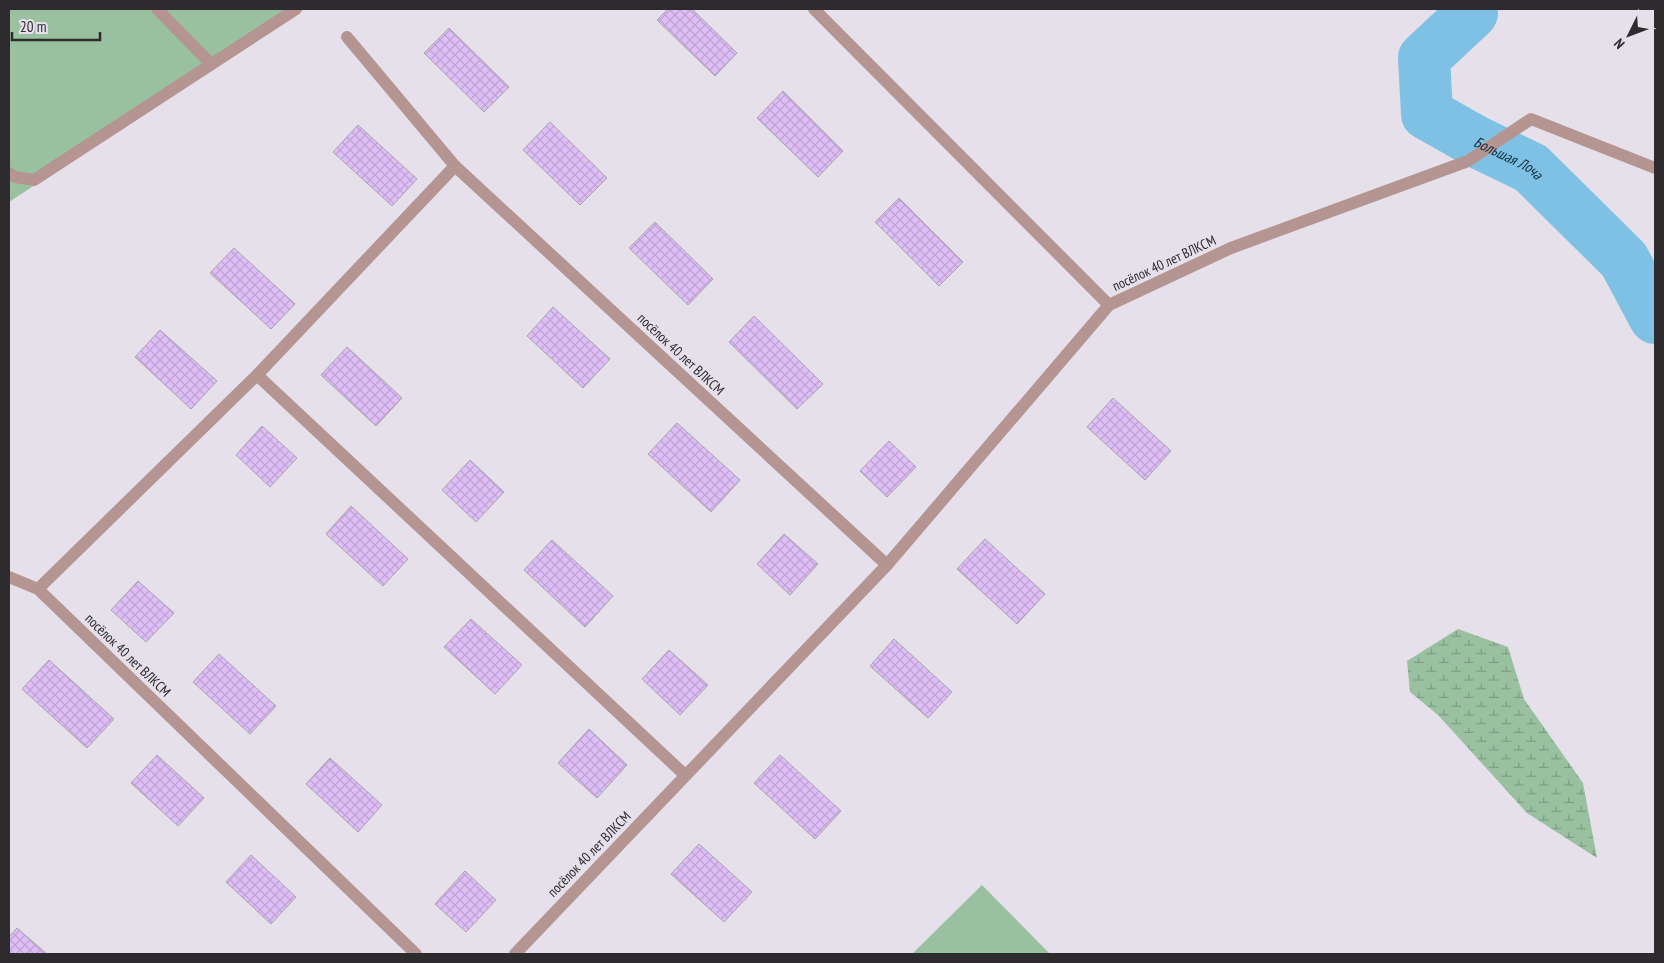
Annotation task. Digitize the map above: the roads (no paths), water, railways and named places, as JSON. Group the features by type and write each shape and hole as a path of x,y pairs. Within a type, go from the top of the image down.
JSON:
{"street":[{"path":"157,9 211,64"},
{"path":"9,173 15,177 34,180 296,9"},
{"path":"814,9 1109,305"},
{"name":"посёлок 40 лет ВЛКСМ","path":"347,37 455,166 886,565"},
{"name":"посёлок 40 лет ВЛКСМ","path":"515,954 886,565 1109,305 1231,248 1468,161 1531,118 1655,168"},
{"path":"9,577 38,589 257,375 455,166"},
{"path":"257,375 686,775"},
{"name":"посёлок 40 лет ВЛКСМ","path":"38,589 416,954"}],"waterway":[{"name":"Большая Лоча","path":"1468,9 1472,13 1424,58 1427,114 1475,141 1531,168 1624,260 1655,318"}]}
